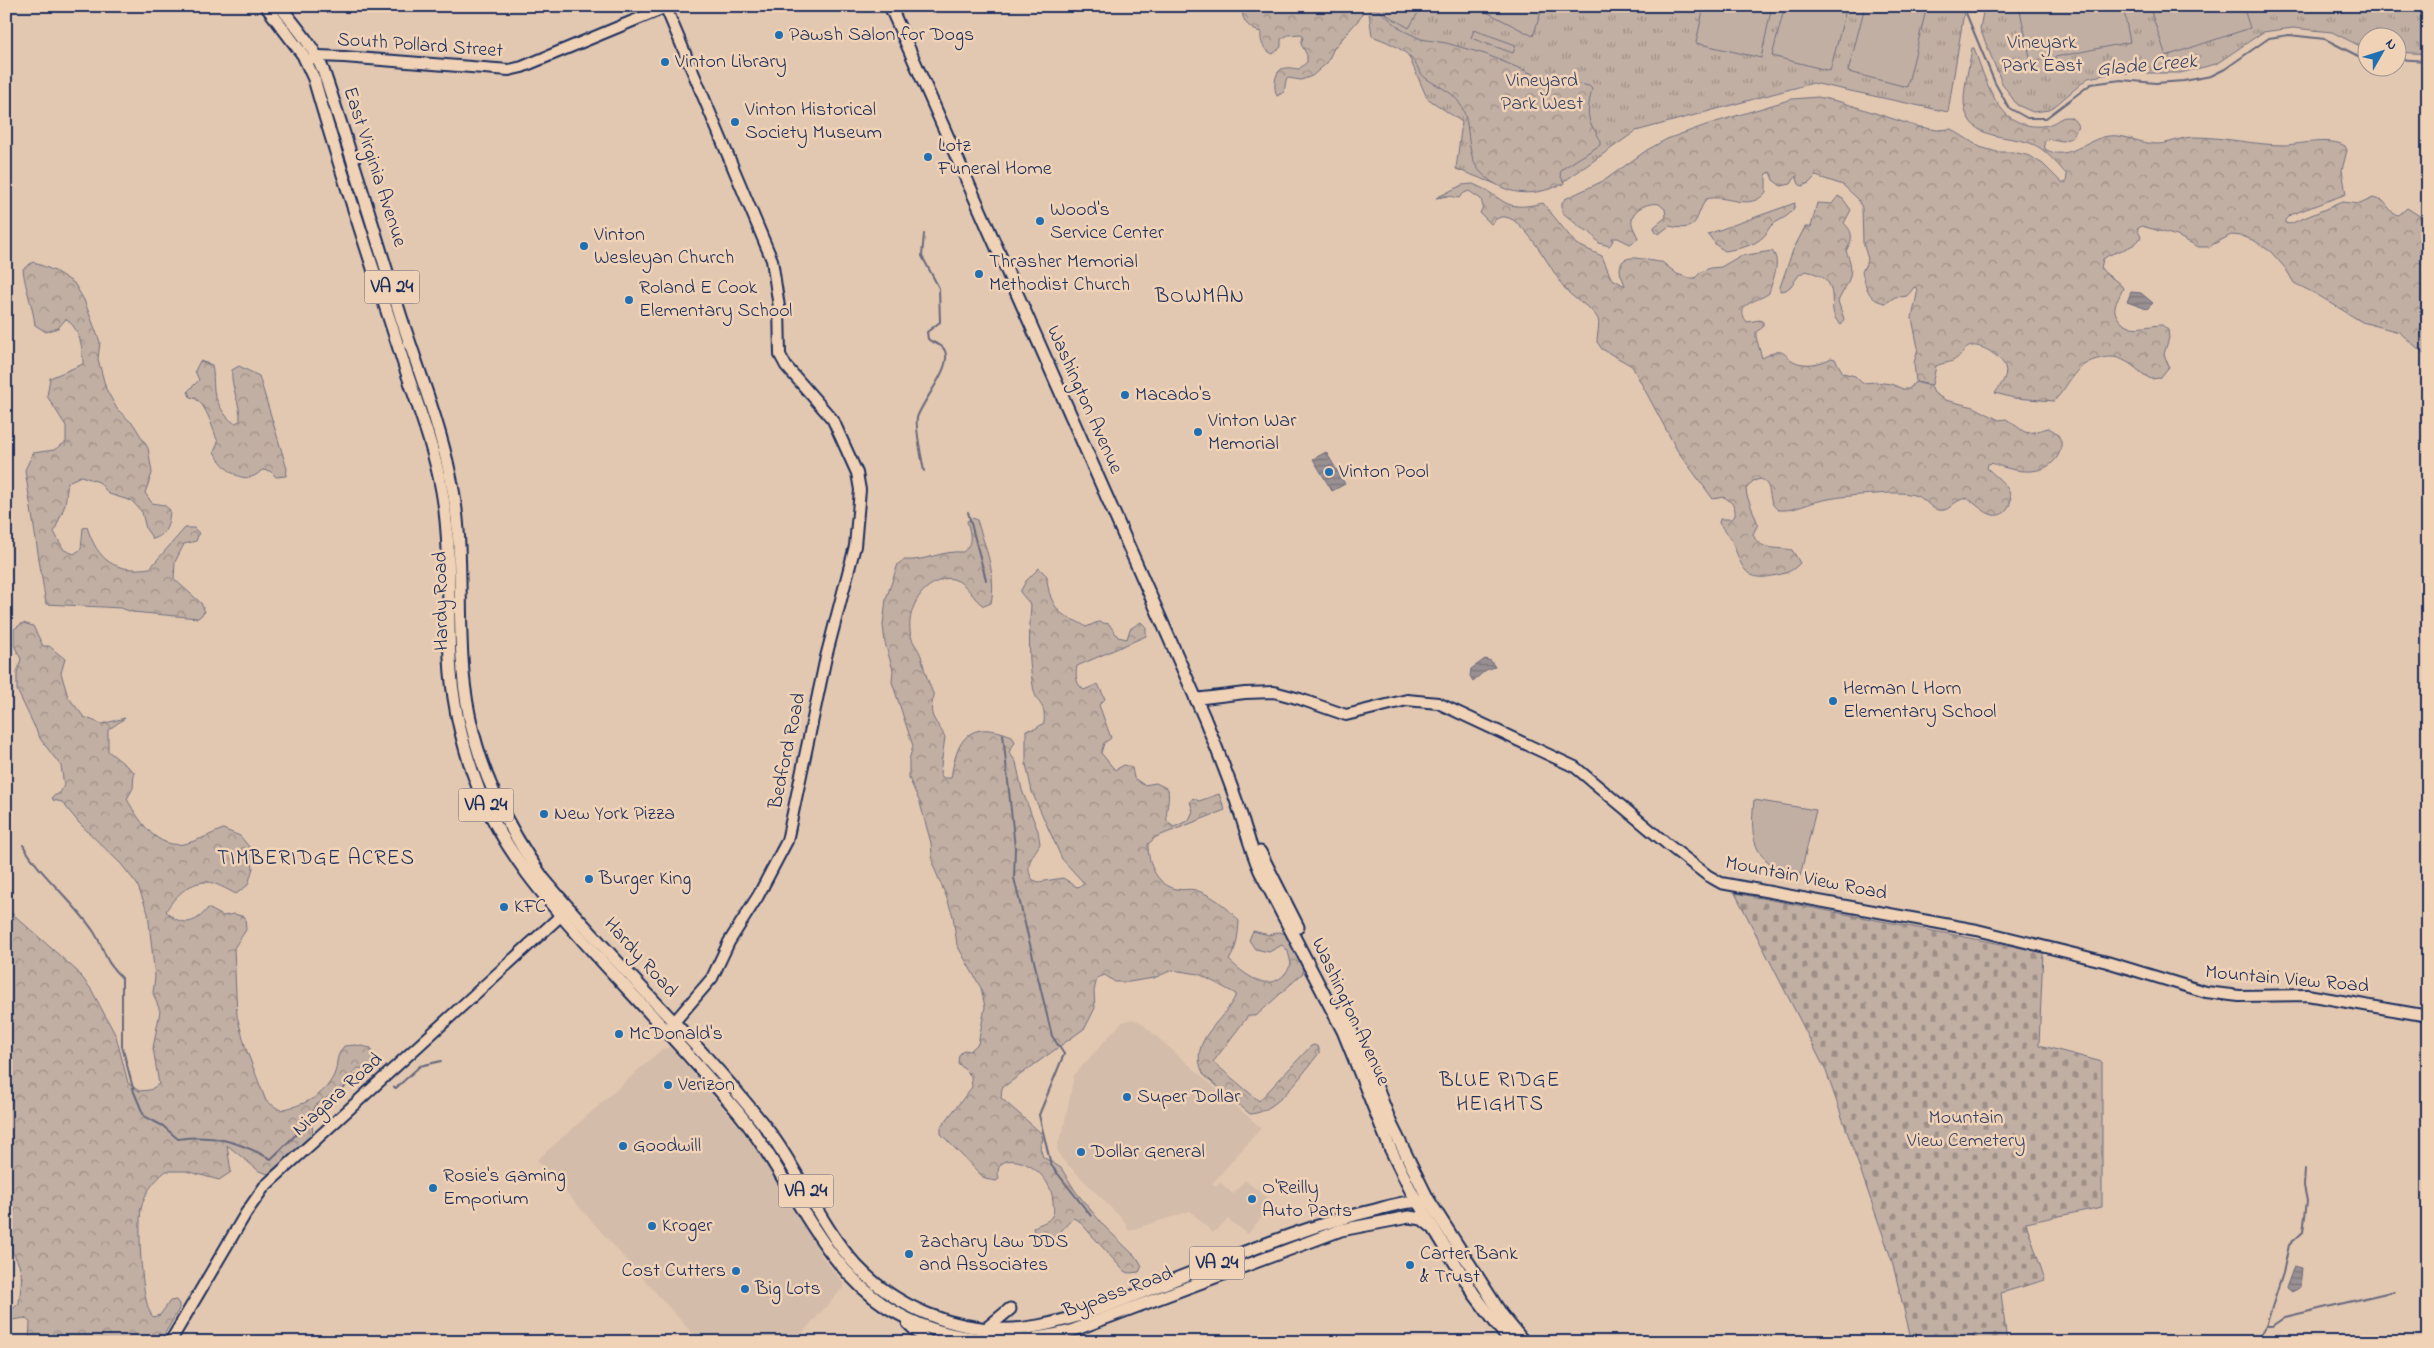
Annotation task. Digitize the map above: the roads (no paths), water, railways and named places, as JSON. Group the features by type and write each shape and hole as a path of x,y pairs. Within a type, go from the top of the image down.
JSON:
{"main road":[{"name":"VA 24","path":"266,6 307,62"},
{"name":"VA 24","path":"280,6 318,56"},
{"name":"Washington Avenue","path":"890,6 1195,699 1221,759 1240,810 1364,1055 1432,1227 1474,1294 1510,1342"},
{"name":"East Virginia Avenue","path":"318,56 442,445 450,472 458,520"},
{"name":"East Virginia Avenue","path":"307,62 436,466 446,519"},
{"name":"Hardy Road","path":"446,519 449,567 450,662 464,743 481,794 502,837 524,872 561,916 733,1088 766,1127 832,1234 853,1262 879,1286 964,1337"},
{"name":"Hardy Road","path":"458,520 462,657 467,707 478,749 496,798 520,844 543,878 670,1027 753,1132 827,1248 842,1268 858,1284 898,1313"},
{"path":"1348,1228 1422,1203 1502,1315 1524,1342"},
{"name":"Bypass Road","path":"964,1337 987,1328 1019,1329 1074,1317 1315,1227 1422,1203"},
{"name":"Bypass Road","path":"898,1313 924,1326 964,1337 1015,1341 1049,1337 1071,1331 1348,1228 1409,1216 1422,1219 1432,1227"},
{"path":"987,1328 1010,1309 1012,1322 1019,1329"},
{"path":"898,1313 928,1342"}],"street":[{"name":"South Pollard Street","path":"307,62 318,56 509,70 522,68 667,7"},
{"name":"Bedford Road","path":"667,7 772,260 779,307 780,355 786,366 833,420 857,473 860,490 857,533 838,608 787,841 758,896 729,942 712,978 670,1027"},
{"name":"Mountain View Road","path":"1195,699 1245,693 1274,692 1300,698 1346,714 1407,700 1438,703 1575,767 1667,844 1707,875 1721,883 1836,902 1985,932 2098,960 2206,992 2239,996 2307,995 2428,1016"},
{"name":"Niagara Road","path":"170,1342 246,1213 264,1187 570,908"}],"waterway":[{"name":"Glade Creek","path":"1963,6 1995,83 2009,108 2027,118 2046,118 2091,84 2121,80 2156,83 2184,81 2211,76 2225,69 2269,38 2289,35 2325,39 2356,55"},
{"name":"Glade Creek","path":"2406,60 2428,61"},
{"path":"924,234 922,256 939,288 940,322 927,332 928,339 941,346 946,352 946,361 938,381 917,418 924,471"},
{"path":"968,512 986,580"},
{"path":"1003,734 1015,848 1014,878 1052,1036 1064,1054 1039,1115 1051,1165 1091,1216"},
{"path":"23,845 39,868 86,920 111,966 122,978 122,1046 134,1092 144,1116 163,1126 178,1139 203,1138 226,1141 248,1148 271,1159 360,1072 367,1075"},
{"path":"394,1087 396,1088 420,1066 441,1061"},
{"path":"2256,1342 2266,1326 2283,1273 2289,1245 2303,1232 2307,1201 2304,1186 2305,1169"},
{"path":"2266,1326 2272,1326 2285,1317 2395,1291"}],"place":[{"name":"Pawsh Salon for Dogs","path":"779,35"},
{"name":"Vinton Library","path":"665,62"},
{"name":"Vinton Historical Society Museum","path":"735,122"},
{"name":"Lotz Funeral Home","path":"928,157"},
{"name":"Wood's Service Center","path":"1040,221"},
{"name":"Vinton Wesleyan Church","path":"584,246"},
{"name":"Thrasher Memorial Methodist Church","path":"979,274"},
{"name":"Roland E Cook Elementary School","path":"629,300"},
{"name":"Macado's","path":"1125,395"},
{"name":"Vinton War Memorial","path":"1198,432"},
{"name":"Vinton Pool","path":"1329,472"},
{"name":"Herman L Horn Elementary School","path":"1833,701"},
{"name":"New York Pizza","path":"544,814"},
{"name":"Burger King","path":"589,879"},
{"name":"KFC","path":"504,907"},
{"name":"McDonald's","path":"619,1034"},
{"name":"Verizon","path":"668,1085"},
{"name":"Super Dollar","path":"1127,1097"},
{"name":"Goodwill","path":"623,1146"},
{"name":"Dollar General","path":"1081,1152"},
{"name":"Rosie's Gaming Emporium","path":"433,1188"},
{"name":"O'Reilly Auto Parts","path":"1252,1199"},
{"name":"Kroger","path":"652,1226"},
{"name":"Zachary Law DDS and Associates","path":"909,1254"},
{"name":"Carter Bank & Trust","path":"1410,1265"},
{"name":"Cost Cutters","path":"736,1271"},
{"name":"Big Lots","path":"745,1289"}],"district":[{"name":"BOWMAN","path":"1200,297"},
{"name":"TIMBERIDGE ACRES","path":"316,859"},
{"name":"BLUE RIDGE HEIGHTS","path":"1500,1093"}],"park label":[{"name":"Vineyark Park East","path":"2042,54"},
{"name":"Vineyard Park West","path":"1542,92"},
{"name":"Mountain View Cemetery","path":"1966,1130"}]}
